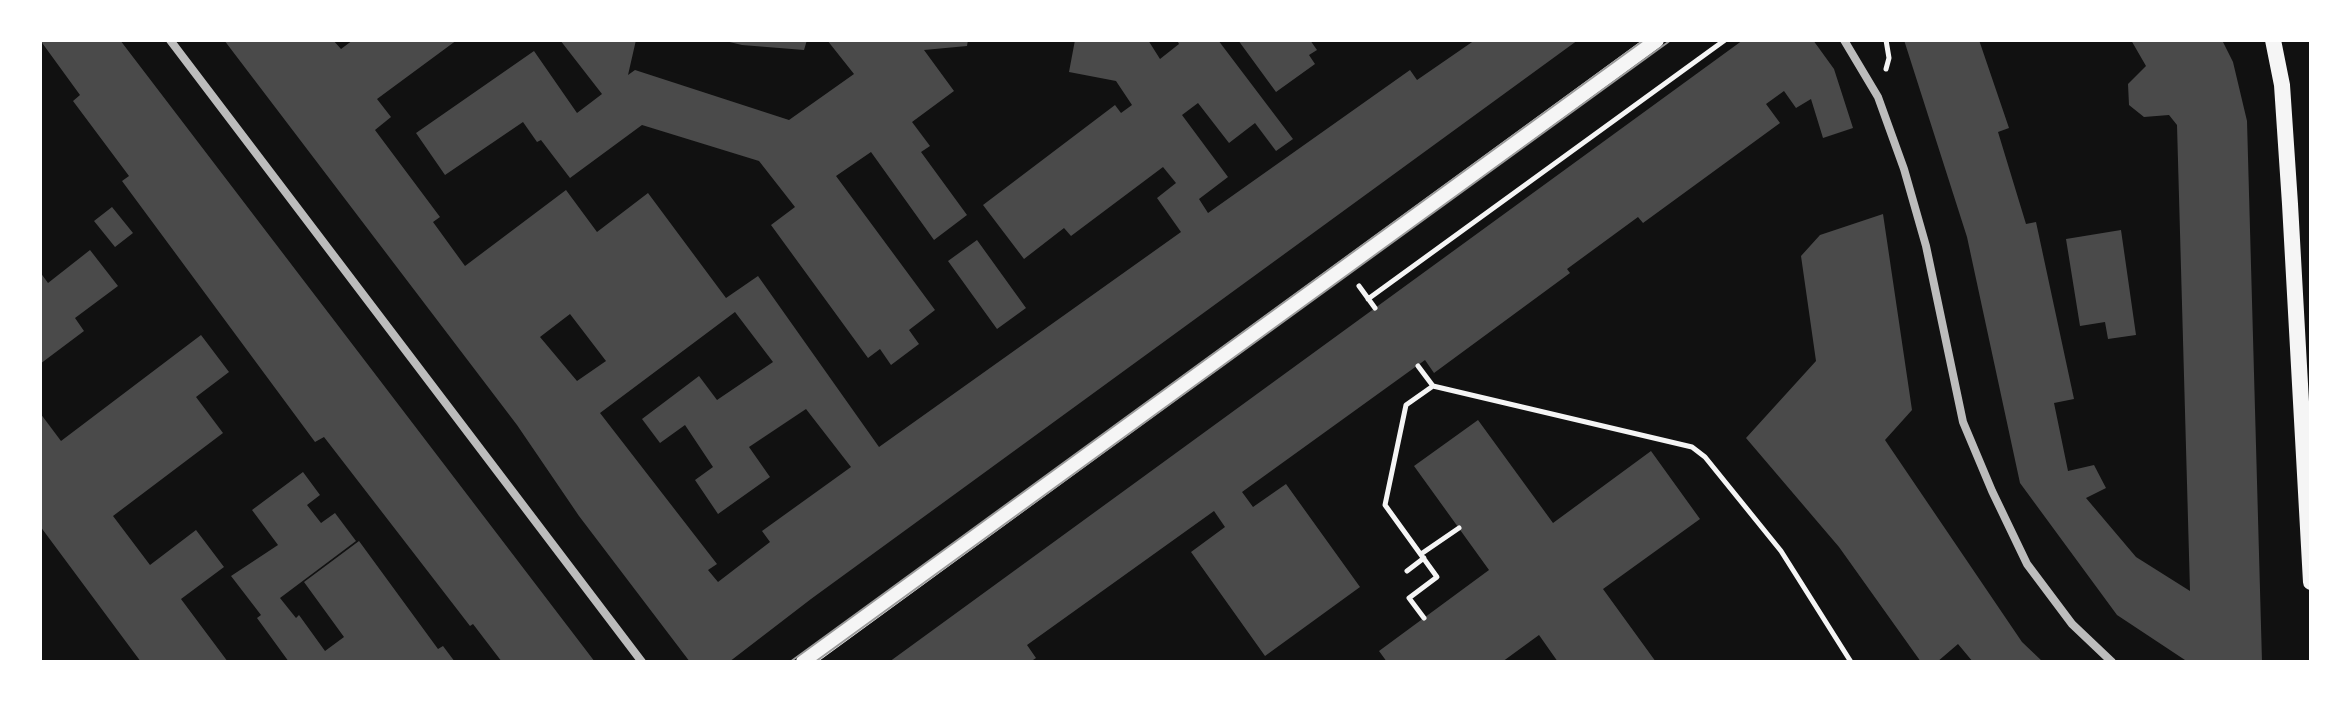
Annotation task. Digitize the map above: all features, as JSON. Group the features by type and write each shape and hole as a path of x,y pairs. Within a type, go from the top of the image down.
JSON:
{"main road":[{"path":"804,662 1656,40"},
{"path":"2273,40 2282,85 2311,580"}],"street":[{"path":"170,40 642,662"},
{"path":"1844,40 1878,97 1904,169 1926,246 1963,422 1992,491 2027,564 2072,624 2112,662"}],"path":[{"path":"1368,299 1725,40"},
{"path":"1418,366 1433,386 1692,447 1705,457 1781,551 1851,662"},
{"path":"1424,618 1409,598 1437,577 1385,505 1406,405 1433,386"},
{"path":"1407,571 1459,528"}],"building":[{"path":"40,40 120,40 595,662 502,662 473,624 470,626 324,437 315,442 122,181 129,176 73,101 80,95"},
{"path":"224,40 333,40 341,49 353,40 457,40 377,99 391,117 375,130 440,217 433,222 465,266 566,190 597,232 648,193 726,298 758,276 879,447 1181,232 1157,198 1176,183 1163,167 1071,236 1064,228 1024,259 983,205 1115,105 1121,113 1132,105 1116,81 1069,72 1075,40 1148,40 1160,59 1179,44 1177,40 1218,40 1293,139 1276,151 1255,123 1229,143 1198,103 1182,115 1228,177 1199,199 1208,213 1410,70 1417,80 1475,40 1578,40 729,662 690,662 579,516 517,425","holes":["735,312 773,362 717,400 699,376 642,419 660,443 685,425 713,467 695,480 718,514 770,477 749,447 806,409 851,467 762,531 770,542 718,582 708,570 717,564 600,413","570,314 606,361 577,381 540,337"]},
{"path":"560,40 636,40 628,75 635,70 789,120 854,74 827,40 968,40 967,46 924,50 954,91 912,122 930,146 921,152 967,215 934,240 871,152 836,176 935,310 909,330 919,344 891,365 880,349 868,358 771,225 795,207 759,161 642,125 570,178 523,122 445,175 416,133 534,51 577,113 602,94"},
{"path":"721,40 807,40 804,50 742,45"},
{"path":"1238,40 1310,40 1317,50 1309,55 1315,64 1276,92"},
{"path":"1743,40 1813,40 1834,69 1853,128 1823,138 1811,99 1796,108 1784,91 1766,104 1780,123 1643,223 1638,217 1567,269 1570,273 1434,373 1425,360 1242,492 1253,507 1286,484 1360,587 1265,656 1191,552 1225,527 1214,511 1027,645 1036,658 1030,662 889,662"},
{"path":"1904,40 1979,40 2009,128 1998,132 2026,224 2036,222 2074,399 2054,403 2068,471 2094,465 2106,488 2086,498 2136,557 2190,591 2177,125 2169,115 2144,117 2129,105 2128,84 2146,66 2131,40 2222,40 2233,62 2247,121 2262,662 2188,662 2117,615 2020,483 1967,237"},
{"path":"112,207 133,233 115,247 94,221"},
{"path":"1883,214 1912,410 1885,440 2022,642 2043,662 1973,662 1958,644 1937,662 1921,662 1839,547 1746,438 1816,361 1801,256 1820,235"},
{"path":"2121,230 2136,335 2108,339 2105,322 2080,326 2066,239"},
{"path":"977,240 1026,308 997,329 948,261"},
{"path":"90,250 118,286 75,318 84,331 40,364 40,272 48,283"},
{"path":"201,335 229,372 196,397 223,433 113,516 150,565 196,530 224,567 181,599 228,662 141,662 40,526 40,413 61,441"},
{"path":"1478,420 1553,523 1651,451 1700,519 1603,589 1656,662 1558,662 1539,635 1502,662 1387,662 1379,651 1489,570 1414,466"},
{"path":"303,472 320,495 307,505 321,523 335,513 356,541 280,598 296,618 299,615 325,651 344,637 304,582 359,541 438,649 443,646 455,662 289,662 257,618 261,615 231,576 278,545 252,510"}],"tram line":[{"path":"790,662 1644,40"},
{"path":"815,662 1671,40"}]}
